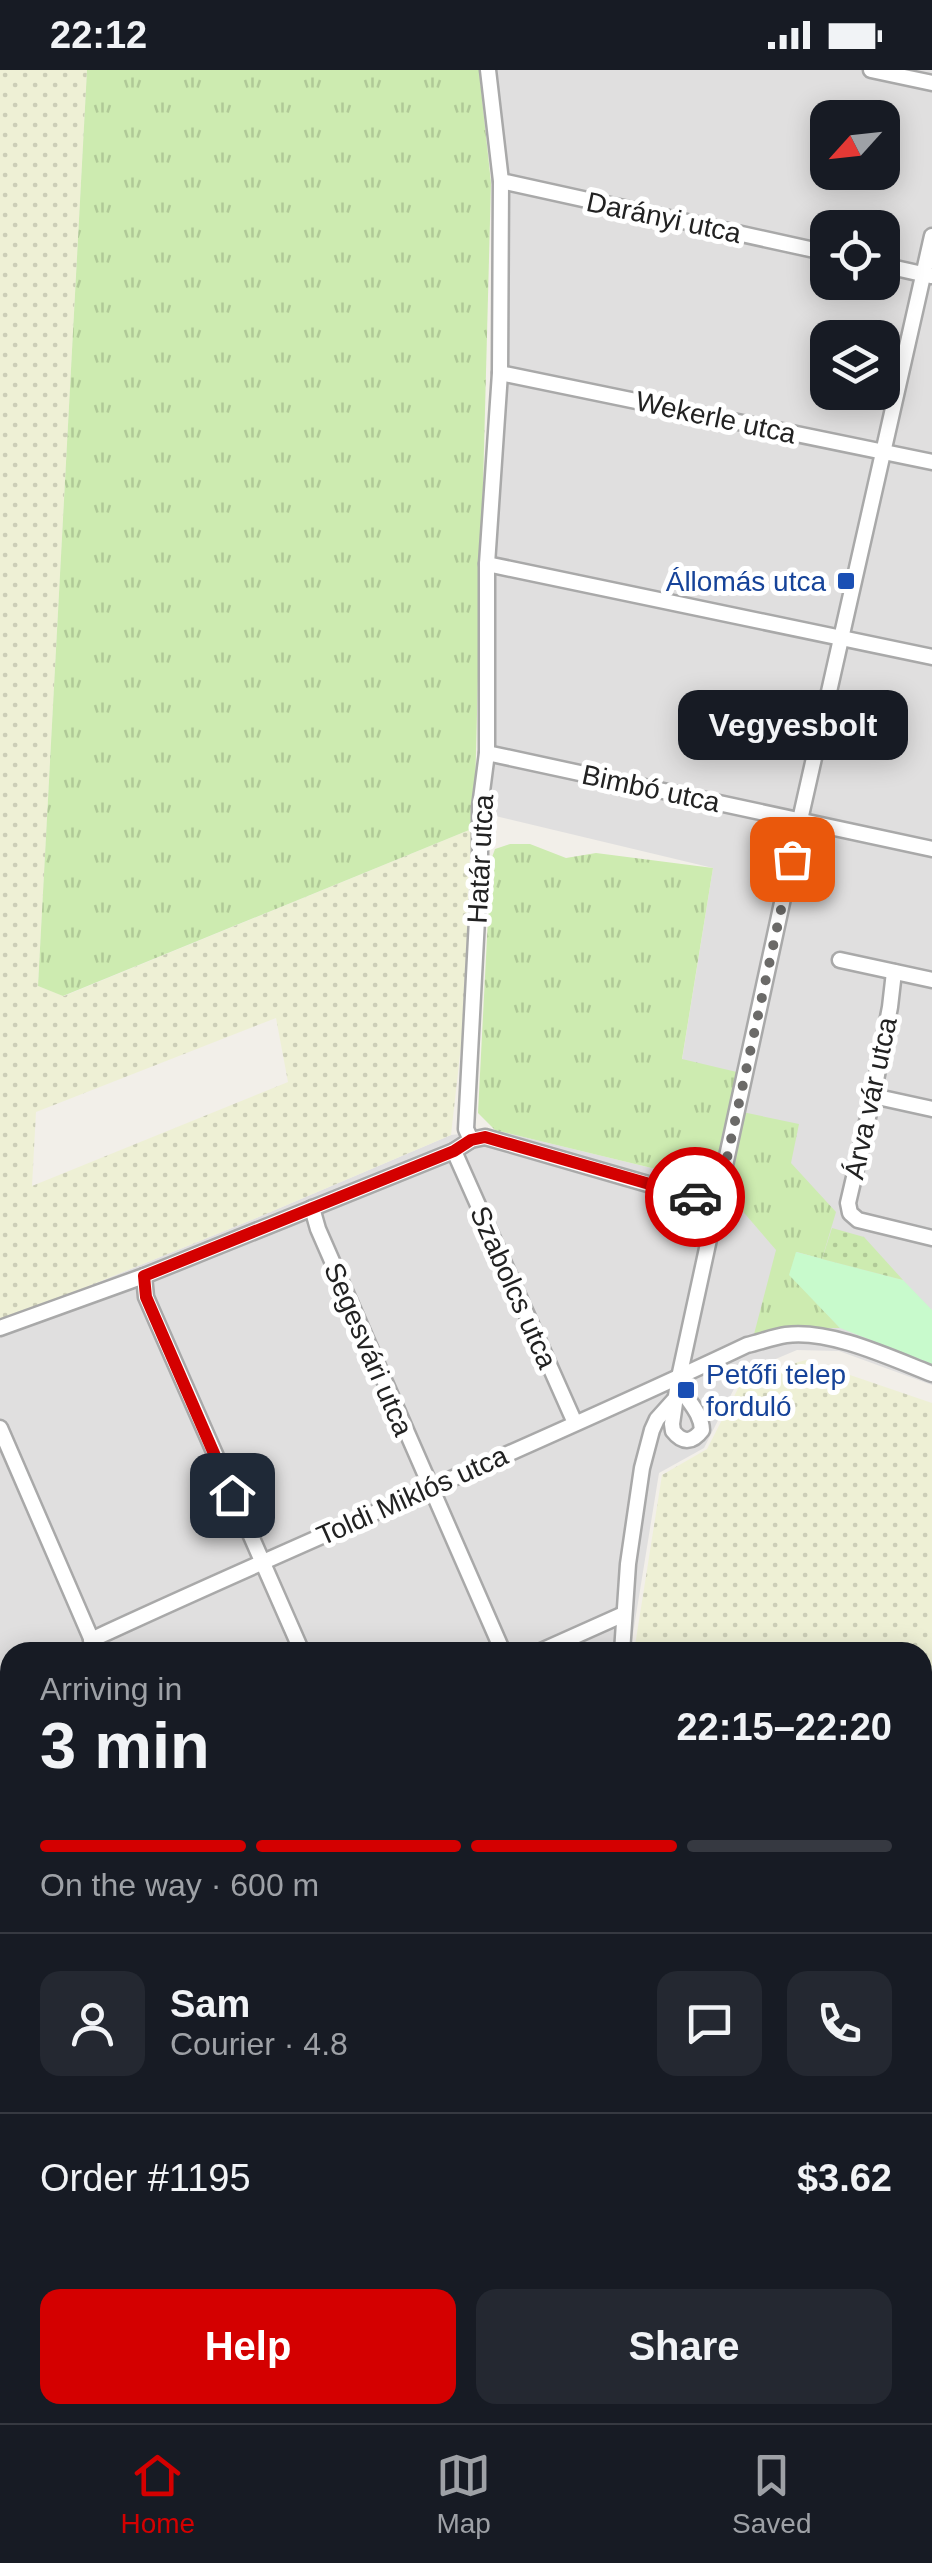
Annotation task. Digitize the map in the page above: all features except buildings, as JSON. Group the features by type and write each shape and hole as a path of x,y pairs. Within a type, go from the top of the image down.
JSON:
{"street":[{"name":"Határ utca","path":"471,1140 466,1129 480,806 487,753 487,564 500,373 501,181 488,70"},
{"path":"872,70 932,83"},
{"name":"Darányi utca","path":"501,181 810,249"},
{"path":"623,1642 628,1564 642,1468 652,1430 678,1385 800,820 883,452 928,275 932,236"},
{"path":"900,269 928,275"},
{"name":"Wekerle utca","path":"500,373 932,462"},
{"path":"487,564 932,657"},
{"name":"Bimbó utca","path":"487,753 932,849"},
{"path":"840,960 932,980"},
{"name":"Árva vár utca","path":"894,972 873,1096 848,1204 858,1220 932,1238"},
{"path":"873,1096 932,1109"},
{"path":"0,1328 144,1276 485,1137 717,1204"},
{"name":"Szabolcs utca","path":"454,1151 575,1423"},
{"name":"Segesvári utca","path":"312,1208 499,1642"},
{"path":"144,1276 146,1297 298,1642"},
{"name":"Toldi Miklós utca","path":"102,1642 262,1560 575,1423 678,1385 747,1345 787,1334 833,1340 932,1374"},
{"path":"0,1428 92,1642"},
{"path":"561,1642 624,1614"}],"shaded area":[{"path":"483,70 932,70 932,1385 839,1351 797,1350 742,1373 704,1448 659,1473 632,1642 0,1642 0,1322 451,1135 495,1130 664,1171 713,868 483,813 495,362 495,177"}],"green space":[{"path":"0,70 87,70 38,986 64,996 474,828 468,873 464,1019 451,1135 0,1322","holes":["276,1018 288,1082 32,1186 36,1112"]},
{"path":"87,70 479,70 491,183 474,828 63,996 38,986"},
{"path":"530,844 566,858 596,853 713,868 682,1059 741,1073 733,1110 799,1124 791,1163 836,1212 822,1259 797,1252 790,1275 840,1328 788,1328 753,1338 776,1250 727,1193 664,1171 495,1130 478,1113 491,860 495,849"},
{"path":"832,1228 864,1237 903,1280 822,1259"},
{"path":"796,1252 903,1280 932,1310 932,1364 840,1328 789,1275"},
{"path":"806,1360 932,1403 932,1642 636,1642 662,1475 707,1449 744,1377"}],"way so far":[{"path":"695,1197 717,1204 792,859"}],"place":[{"name":"Állomás utca","path":"846,581"},
{"name":"Vegyesbolt","path":"792,859"},
{"name":"Petőfi telep forduló","path":"686,1390"}],"route":[{"path":"232,1495 146,1297 144,1276 485,1137 695,1197"}]}
